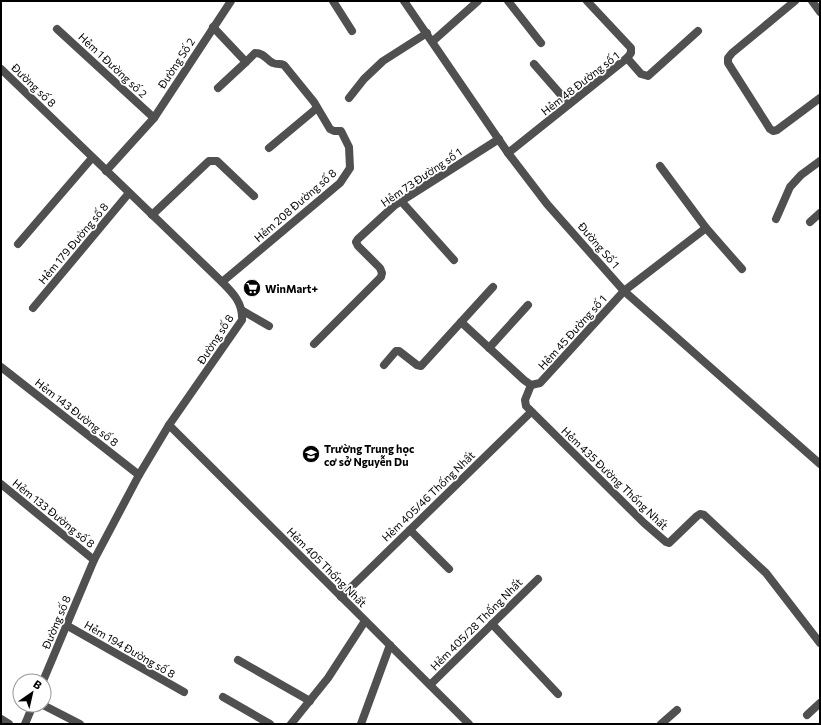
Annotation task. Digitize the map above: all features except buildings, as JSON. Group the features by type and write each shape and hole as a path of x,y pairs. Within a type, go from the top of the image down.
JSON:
{"street":[{"name":"Đường Số 2","path":"106,172 154,118 231,1"},
{"path":"333,1 352,31"},
{"name":"Đường Số 1","path":"404,1 433,41 508,153 547,204 624,291 820,464"},
{"path":"433,41 478,1"},
{"path":"508,1 541,43"},
{"path":"587,1 631,48 631,53 627,58"},
{"path":"795,1 732,53 728,58 728,63 770,129 773,131 777,130 820,98"},
{"path":"812,1 820,12"},
{"path":"213,27 246,62"},
{"name":"Hẻm 1 Đường số 2","path":"58,29 154,118"},
{"name":"Hẻm 48 Đường số 1","path":"508,153 627,58 641,74 648,76 698,31"},
{"path":"349,98 364,79 379,64 427,33"},
{"path":"218,88 255,53 266,55 272,63 284,65 317,108 268,148"},
{"path":"534,64 569,104"},
{"name":"Đường số 8","path":"1,69 106,172 222,282 236,297 243,311 242,320 170,425 139,475 94,560 46,673"},
{"name":"Hẻm 208 Đường số 8","path":"222,282 340,183 350,168 349,147 341,131 334,131 330,129 317,108"},
{"name":"Hẻm 73 Đường số 1","path":"314,344 381,277 382,273 380,268 358,246 356,242 401,201 499,139"},
{"path":"18,244 92,158"},
{"path":"152,215 209,161 217,161 254,196"},
{"path":"776,219 790,187 801,175 820,161"},
{"path":"660,166 706,228 742,269"},
{"name":"Hẻm 179 Đường số 8","path":"33,308 129,193"},
{"path":"401,201 454,260"},
{"path":"810,222 820,213"},
{"name":"Hẻm 45 Đường số 1","path":"531,385 540,383 624,291 706,228"},
{"path":"384,365 396,351 399,351 417,366 421,366 493,287"},
{"path":"489,348 528,305"},
{"path":"243,311 269,326"},
{"path":"462,322 531,385 525,400 526,406 531,412"},
{"name":"Hẻm 143 Đường số 8","path":"1,367 139,475"},
{"name":"Hẻm 405/46 Thống Nhất","path":"341,597 531,412"},
{"name":"Hẻm 435 Đường Thống Nhất","path":"531,412 666,542 672,542 697,516 700,514 704,515 766,574 820,643"},
{"name":"Hẻm 405 Thống Nhất","path":"170,425 470,724"},
{"name":"Hẻm 133 Đường số 8","path":"1,484 94,560"},
{"path":"410,530 449,569"},
{"name":"Hẻm 405/28 Thống Nhất","path":"430,685 538,579"},
{"path":"291,724 328,678 365,621"},
{"path":"492,624 558,694"},
{"name":"Hẻm 194 Đường số 8","path":"66,625 184,692"},
{"path":"361,724 390,645"},
{"path":"238,660 310,701"},
{"path":"223,697 270,724"},
{"path":"807,716 820,702"},
{"path":"52,710 80,724"},
{"path":"662,724 677,710"},
{"path":"25,724 30,713"},
{"path":"1,719 9,724"}],"place":[{"name":"WinMart+","path":"252,288"},
{"name":"Trường Trung học cơ sở Nguyễn Du","path":"311,454"}]}
